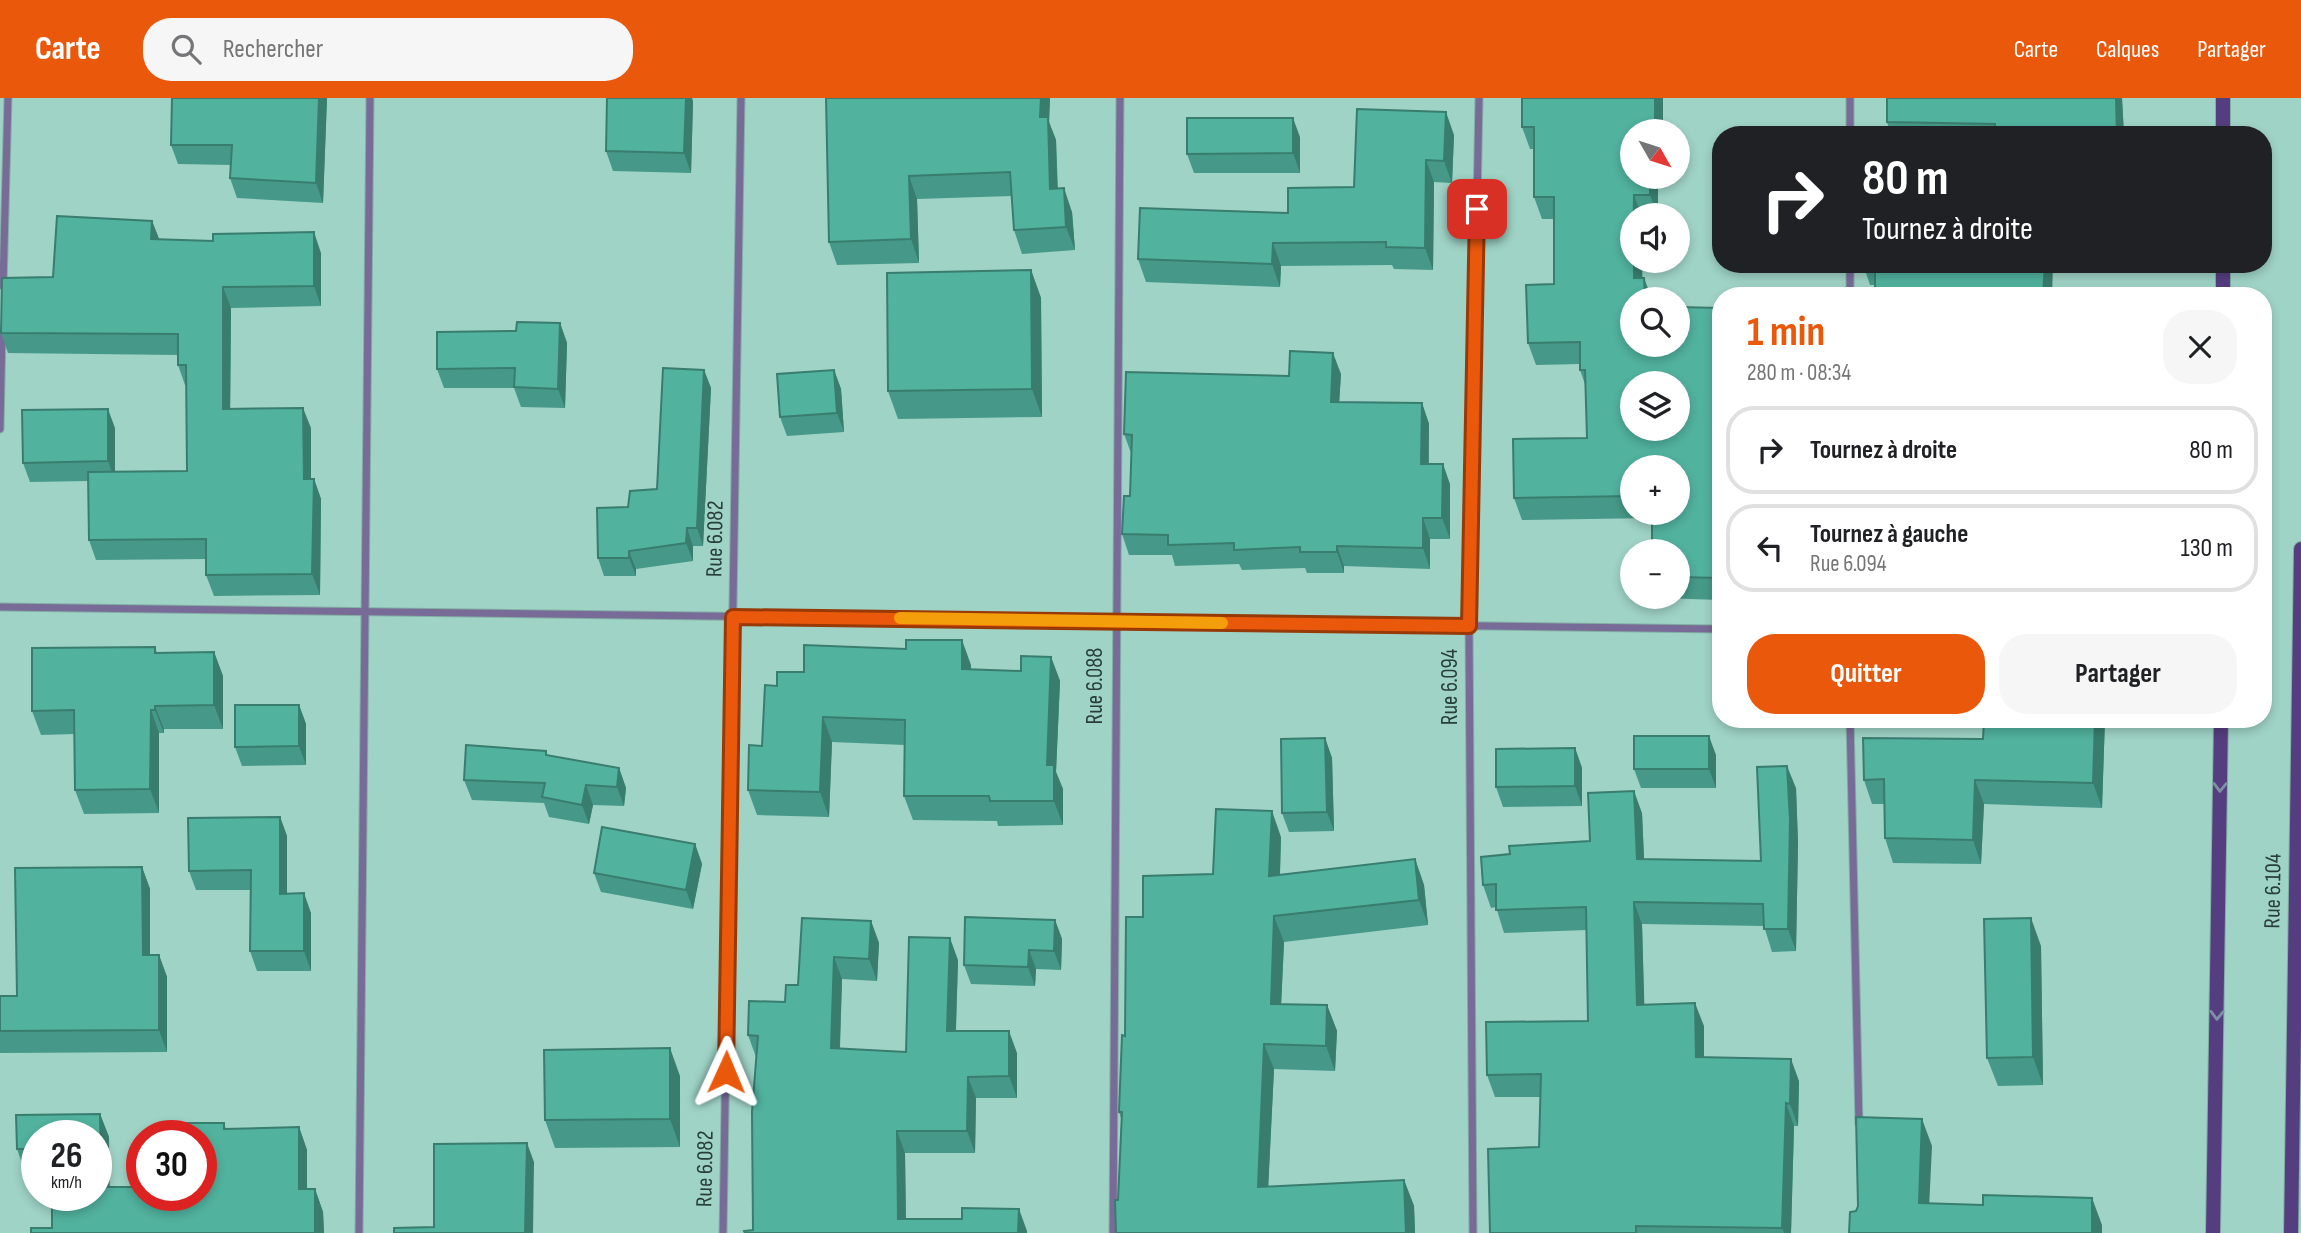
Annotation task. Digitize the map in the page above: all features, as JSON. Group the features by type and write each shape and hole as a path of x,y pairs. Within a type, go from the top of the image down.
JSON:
{"street":[{"path":"3,291 8,98"},
{"path":"359,1233 370,98"},
{"name":"Rue 6.082","path":"723,1233 741,98"},
{"name":"Rue 6.088","path":"1113,1233 1119,98"},
{"name":"Rue 6.094","path":"1474,1233 1469,626 1479,98"},
{"path":"1850,98 1850,126"},
{"path":"2223,98 2223,126"},
{"path":"0,429 3,319"},
{"name":"Rue 6.104","path":"2291,1233 2296,1177 2301,549"},
{"path":"0,607 1712,629"},
{"path":"1850,728 1860,1136"},
{"path":"2213,1233 2221,728"}],"building":[{"path":"172,98 319,98 316,183 230,178 232,145 171,145"},
{"path":"607,98 686,98 684,153 606,151"},
{"path":"826,98 1041,98 1040,117 1048,117 1050,189 1064,188 1066,227 1014,230 1010,172 909,176 911,239 829,242"},
{"path":"1522,98 1655,98 1655,119 1620,119 1620,189 1650,189 1650,195 1634,195 1634,203 1620,203 1620,273 1634,273 1634,278 1644,278 1644,287 1620,287 1620,357 1690,357 1690,307 1712,308 1712,578 1690,577 1690,539 1652,539 1652,525 1690,525 1690,455 1620,455 1620,496 1514,498 1513,439 1587,438 1585,370 1580,370 1580,342 1528,343 1526,285 1554,284 1554,197 1534,197 1534,127 1522,127"},
{"path":"1887,98 2116,98 2117,126 1995,126 1887,122"},
{"path":"1357,109 1446,112 1444,161 1426,160 1425,248 1386,247 1386,242 1273,243 1272,264 1138,259 1140,208 1288,213 1288,188 1354,187"},
{"path":"1187,118 1293,118 1293,153 1187,154"},
{"path":"57,216 152,221 151,239 213,241 213,234 314,232 314,286 223,287 223,409 303,408 304,479 314,479 312,574 206,575 206,539 89,540 88,472 187,471 186,365 178,365 178,334 1,333 2,278 53,277"},
{"path":"1031,270 1032,389 888,391 887,273"},
{"path":"1875,273 2044,273 2044,287 1875,287"},
{"path":"517,322 560,323 558,389 514,387 515,368 437,369 437,332 516,331"},
{"path":"1290,351 1333,353 1331,402 1422,403 1421,464 1443,464 1442,518 1423,518 1423,548 1337,546 1337,552 1300,552 1300,547 1234,550 1234,543 1168,545 1168,535 1122,534 1124,496 1130,496 1132,435 1124,434 1126,372 1289,376"},
{"path":"663,368 704,370 697,528 687,528 686,543 629,551 629,558 598,558 597,508 628,507 630,491 657,489"},
{"path":"834,370 837,413 780,417 777,374"},
{"path":"108,409 108,461 23,463 22,410"},
{"path":"906,640 962,640 962,669 1021,671 1021,656 1051,657 1047,765 1054,765 1054,801 990,801 989,796 904,796 905,720 823,717 820,792 748,790 749,745 762,746 765,685 777,686 777,672 804,672 804,645 906,649"},
{"path":"155,647 155,653 214,652 214,705 155,706 155,710 151,710 150,789 75,790 74,710 32,711 32,648"},
{"path":"235,705 299,705 299,746 235,747"},
{"path":"1984,728 2095,728 2093,783 1975,780 1973,840 1885,838 1884,779 1864,780 1863,738 1983,739"},
{"path":"1634,736 1709,736 1709,769 1634,769"},
{"path":"1325,738 1327,812 1282,813 1281,739"},
{"path":"466,745 546,751 546,755 619,768 617,787 586,785 582,805 542,797 545,783 464,780"},
{"path":"1575,748 1575,786 1496,787 1496,749"},
{"path":"1787,766 1790,820 1788,929 1764,929 1763,904 1634,902 1637,1005 1695,1003 1696,1057 1791,1059 1790,1104 1786,1103 1782,1228 1636,1226 1636,1233 1490,1233 1488,1149 1539,1147 1541,1074 1487,1075 1486,1022 1588,1021 1586,907 1496,910 1496,884 1483,885 1481,857 1510,854 1509,846 1590,841 1588,793 1634,791 1637,859 1761,861 1757,767"},
{"path":"1216,809 1272,811 1269,876 1415,859 1419,900 1274,916 1271,1004 1327,1005 1326,1046 1264,1044 1258,1187 1404,1180 1406,1233 1116,1233 1115,1200 1118,1200 1122,1112 1119,1112 1122,1035 1125,1036 1126,917 1143,917 1143,876 1213,874"},
{"path":"280,817 280,894 304,893 304,951 250,951 251,870 189,871 188,818"},
{"path":"602,827 695,844 686,890 594,873"},
{"path":"142,867 143,955 159,955 159,1030 0,1031 0,996 17,996 15,868"},
{"path":"965,917 1055,920 1054,951 1029,950 1028,967 964,965"},
{"path":"802,918 871,921 869,959 834,957 831,1048 906,1052 909,937 950,938 947,1031 1009,1031 1009,1076 968,1077 967,1131 897,1131 898,1219 962,1219 962,1208 1019,1209 1018,1233 745,1233 744,1231 753,1230 752,1112 758,1036 748,1035 749,1001 785,1002 786,985 798,985"},
{"path":"2031,918 2033,1057 1987,1058 1984,919"},
{"path":"670,1048 670,1119 545,1120 544,1050"},
{"path":"100,1114 100,1120 21,1120 21,1149 17,1149 16,1115"},
{"path":"1856,1117 1922,1119 1919,1203 1983,1205 1983,1195 2092,1198 2092,1233 1849,1233 1850,1212 1856,1211 1858,1206"},
{"path":"217,1123 224,1123 224,1129 299,1127 299,1189 315,1189 315,1233 31,1233 31,1228 52,1228 52,1211 112,1211 112,1187 126,1187 126,1211 217,1211"},
{"path":"527,1143 525,1233 394,1233 394,1228 434,1227 434,1144"}],"slow traffic":[{"path":"900,618 1222,623"}],"route":[{"path":"726,1072 733,617 1469,626 1477,209"}]}
